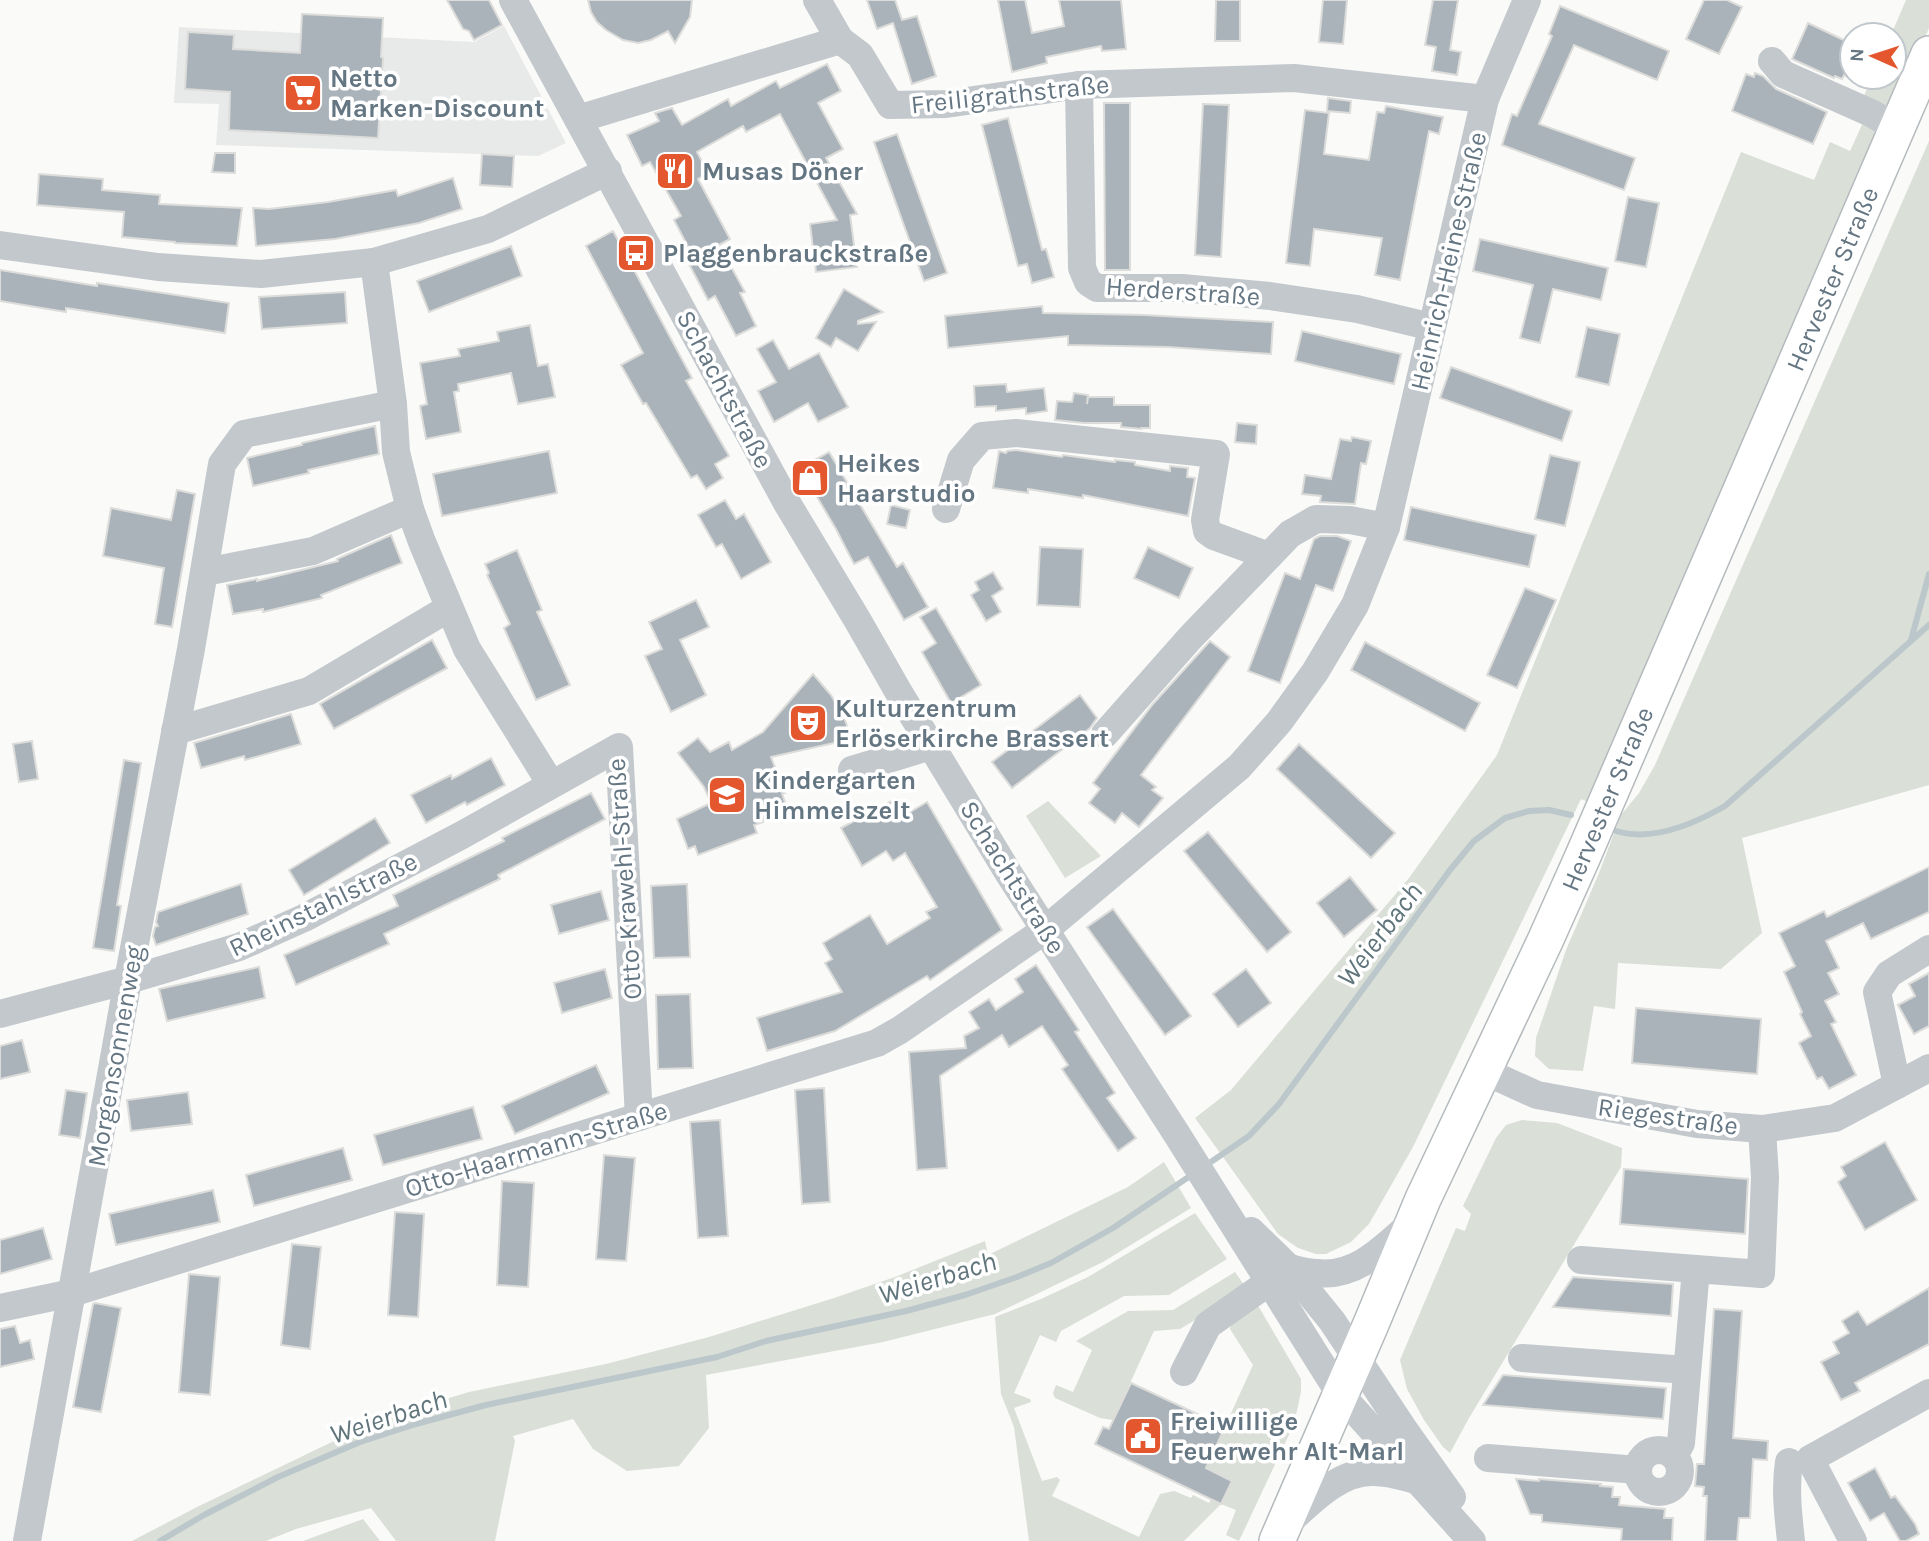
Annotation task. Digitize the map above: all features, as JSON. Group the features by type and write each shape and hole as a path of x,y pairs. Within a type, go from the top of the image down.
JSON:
{"main road":[{"name":"Hervester Straße","path":"1280,1534 1413,1222 1583,856 1929,54"}],"street":[{"name":"Schachtstraße","path":"513,0 787,503 931,746 1045,930 1213,1191 1280,1275 1332,1321 1482,1541"},
{"path":"578,119 840,40 817,0"},
{"name":"Heinrich-Heine-Straße","path":"1045,930 1239,767 1279,722 1315,672 1355,606 1386,527 1485,99 1527,0"},
{"name":"Freiligrathstraße","path":"840,40 860,55 890,105 946,104 1079,85 1294,78 1485,99"},
{"path":"1772,61 1783,74 1871,113 1897,128"},
{"name":"Herderstraße","path":"1079,85 1082,268 1088,282 1097,288 1182,288 1270,296 1357,309 1432,327"},
{"path":"0,245 158,267 261,274 374,262 488,229 608,171"},
{"path":"374,262 393,404 396,452 410,509 467,649 551,784"},
{"name":"Morgensonnenweg","path":"27,1541 205,572 222,464 244,434 393,404"},
{"path":"946,509 961,460 982,436 1016,433 1216,454 1205,520 1207,531 1214,536 1269,555"},
{"path":"205,572 313,551 410,509"},
{"path":"1105,734 1190,638 1290,534 1316,519 1350,520 1386,527"},
{"path":"176,731 309,691 449,608"},
{"path":"852,770 931,746"},
{"name":"Otto-Krawehl-Straße","path":"551,784 619,747 639,1117"},
{"name":"Rheinstahlstraße","path":"0,1014 239,947 304,918 463,835 551,784"},
{"name":"Otto-Haarmann-Straße","path":"0,1308 72,1293 877,1043 1045,930"},
{"path":"1897,1085 1877,992 1889,974 1929,949"},
{"name":"Riegestraße","path":"1484,1071 1536,1094 1697,1124 1762,1129 1835,1118 1929,1068"},
{"path":"1581,1260 1761,1274 1765,1177 1762,1129"},
{"path":"1184,1372 1208,1325 1280,1275 1338,1273 1352,1268 1367,1261 1413,1222"},
{"path":"1674,1456 1681,1443 1696,1269"},
{"name":"Schachtstraße","path":"1280,1275 1340,1395 1472,1541"},
{"path":"1522,1358 1687,1370"},
{"path":"1853,1541 1810,1459 1929,1392"},
{"path":"1664,1450 1674,1456 1681,1473 1678,1496 1649,1490 1641,1481 1638,1470 1642,1458 1652,1451 1664,1450"},
{"path":"1488,1458 1638,1470"},
{"path":"1789,1462 1787,1501 1791,1541"},
{"path":"1280,1534 1327,1489 1353,1475 1372,1472 1416,1480"}],"shaded area":[{"path":"1906,0 1929,0 1929,28 1908,76 1908,21 1897,21"},
{"path":"504,26 566,143 538,156 216,145 219,104 174,103 179,27 474,42"},
{"path":"1866,91 1901,91 1588,802 1581,799 1413,1147 1369,1224 1351,1242 1326,1254 1298,1248 1278,1234 1195,1118 1231,1090 1409,878 1497,755 1741,152 1814,180 1830,142 1850,151 1866,116 1857,112"},
{"path":"1929,141 1929,785 1742,838 1762,933 1721,969 1618,963 1615,1009 1594,1006 1583,1071 1549,1069 1535,1056 1536,1038 1566,950 1621,815 1639,793 1655,765"},
{"path":"1048,801 1101,856 1065,878 1026,816"},
{"path":"1522,1120 1557,1123 1622,1148 1621,1167 1450,1453 1424,1420 1407,1389 1400,1360 1456,1228 1465,1231 1471,1214 1463,1206 1496,1138 1506,1125"},
{"path":"1164,1162 1191,1208 1103,1262 995,1314 883,1342 706,1375 709,1428 679,1466 627,1471 593,1449 573,1419 513,1436 515,1441 495,1541 396,1541 371,1508 296,1529 266,1541 132,1541 334,1441 334,1436 361,1425 469,1392 606,1364 709,1337 895,1277 985,1241 988,1255 1128,1187"},
{"path":"1195,1213 1227,1259 1169,1295 1124,1296 1061,1331 1056,1342 1040,1335 1014,1393 1030,1399 1031,1402 1014,1408 1042,1481 1057,1477 1060,1480 1052,1496 1139,1537 1160,1494 1174,1491 1191,1498 1193,1495 1209,1503 1211,1499 1220,1504 1231,1481 1206,1468 1253,1365 1230,1329 1232,1317 1256,1302 1301,1379 1301,1392 1294,1424 1239,1541 1226,1535 1236,1510 1221,1504 1184,1541 1029,1541 1014,1427 1001,1394 995,1317 1088,1277"},
{"path":"1235,1272 1247,1289 1180,1329 1154,1331 1113,1420 1100,1418 1055,1398 1053,1393 1056,1385 1073,1392 1092,1350 1076,1341 1128,1311 1173,1310"},
{"path":"363,1519 380,1541 303,1541"}],"building":[{"path":"447,0 489,0 502,25 474,40 469,31 463,29"},
{"path":"588,0 692,0 690,17 675,43 668,31 638,43 623,40 606,30 591,12"},
{"path":"867,0 895,0 902,20 917,16 936,76 912,84 893,23 877,29"},
{"path":"998,0 1025,0 1032,33 1064,26 1059,0 1121,0 1126,49 1102,51 1101,46 1046,57 1047,63 1012,72"},
{"path":"1216,0 1240,0 1240,41 1215,41"},
{"path":"1323,0 1347,0 1343,44 1319,42"},
{"path":"1433,0 1458,0 1450,50 1461,52 1457,75 1432,71 1436,47 1425,45"},
{"path":"1704,0 1727,0 1742,7 1719,54 1686,39"},
{"path":"1560,6 1669,51 1657,80 1574,45 1539,124 1635,158 1624,190 1502,145 1512,114 1517,116 1552,36 1549,34"},
{"path":"302,14 383,18 378,138 229,130 230,92 185,89 188,32 234,35 233,49 300,53"},
{"path":"1808,23 1838,37 1838,77 1834,78 1792,59"},
{"path":"827,64 841,91 818,103 843,149 826,158 857,214 850,215 857,267 816,272 810,224 837,220 780,114 746,132 743,126 697,152 708,173 698,179 730,239 719,245 745,292 740,293 756,326 736,336 715,296 708,300 688,262 694,258 674,220 681,216 650,162 642,166 627,135 659,121 655,113 672,108 682,125 728,99 731,106 776,81 780,88"},
{"path":"1755,73 1763,76 1776,89 1827,112 1813,144 1732,111 1746,74 1754,77"},
{"path":"1328,98 1351,101 1350,113 1327,111"},
{"path":"1104,103 1130,103 1130,270 1105,270"},
{"path":"1203,104 1229,105 1221,257 1195,255"},
{"path":"1386,106 1443,117 1439,134 1429,131 1400,280 1375,275 1382,238 1314,229 1310,266 1286,263 1305,110 1329,113 1324,154 1369,160 1377,112 1384,113"},
{"path":"1008,118 1042,250 1046,249 1054,277 1032,283 1027,264 1018,266 982,125"},
{"path":"897,134 947,273 924,281 874,142"},
{"path":"215,153 235,153 235,173 212,172"},
{"path":"482,154 514,156 512,187 480,185"},
{"path":"39,174 103,179 102,190 160,195 159,204 242,208 237,246 122,237 124,212 37,205"},
{"path":"453,178 462,209 419,223 335,239 256,246 253,208 269,209 328,202 396,190 398,196"},
{"path":"1628,197 1659,203 1646,267 1615,261"},
{"path":"613,231 692,378 686,381 729,456 715,464 723,478 706,489 697,475 691,478 621,365 643,353 586,246"},
{"path":"1480,239 1608,268 1601,300 1553,289 1540,343 1520,338 1533,285 1473,271"},
{"path":"511,246 522,276 429,312 417,281"},
{"path":"0,270 229,303 225,333 66,308 66,312 0,301"},
{"path":"844,289 883,312 858,321 858,324 876,322 858,351 836,338 831,347 816,338"},
{"path":"345,292 347,323 262,329 259,297"},
{"path":"1042,306 1043,313 1273,322 1271,354 1168,347 1068,345 1068,336 948,348 945,316"},
{"path":"530,325 538,366 548,364 555,397 518,404 511,373 458,384 459,391 454,392 461,432 426,439 420,406 427,404 420,363 460,356 458,349 499,341 497,332"},
{"path":"1587,327 1620,334 1609,385 1576,377"},
{"path":"1302,331 1401,354 1394,384 1295,361"},
{"path":"773,340 789,369 819,353 848,407 818,422 808,403 774,422 758,391 776,382 757,349"},
{"path":"1451,367 1572,411 1562,441 1440,398"},
{"path":"1006,384 1007,392 1044,388 1047,411 1026,414 1026,408 996,411 996,406 975,407 974,386"},
{"path":"1074,393 1088,395 1087,404 1088,397 1114,397 1114,405 1150,405 1150,428 1121,427 1121,423 1055,420 1057,401 1072,402"},
{"path":"1237,423 1257,425 1256,444 1235,442"},
{"path":"375,426 379,454 253,486 247,458"},
{"path":"1352,437 1371,441 1366,464 1361,463 1355,504 1320,502 1321,496 1302,494 1305,475 1331,479 1340,439 1351,441"},
{"path":"1016,450 1062,457 1135,462 1135,465 1170,471 1170,466 1188,468 1187,477 1195,478 1188,516 1083,495 1083,498 1028,489 1028,493 993,488 999,451 1006,453"},
{"path":"549,451 557,493 442,516 433,474"},
{"path":"829,452 897,567 903,563 928,607 904,620 868,557 854,564 800,468"},
{"path":"1550,455 1580,462 1565,526 1535,519"},
{"path":"177,490 195,494 172,627 155,624 164,568 103,556 111,508 171,520"},
{"path":"725,500 736,519 744,514 771,562 741,579 722,544 716,547 698,515"},
{"path":"891,505 910,510 906,528 887,524"},
{"path":"1411,507 1536,535 1529,567 1404,540"},
{"path":"391,535 402,563 321,595 322,598 263,612 263,609 233,614 227,585 257,581 338,561 337,559"},
{"path":"1320,536 1337,536 1351,541 1333,591 1316,585 1280,683 1248,671 1285,573 1300,579 1314,539"},
{"path":"1040,547 1083,549 1080,607 1037,605"},
{"path":"1148,547 1193,568 1179,598 1134,578"},
{"path":"517,550 542,610 537,612 570,685 536,700 504,628 510,624 487,575 489,573 485,564"},
{"path":"993,572 1003,589 992,596 1001,612 986,621 971,595 979,590 975,582"},
{"path":"1525,588 1556,600 1517,688 1487,675"},
{"path":"696,600 709,627 680,640 706,695 671,712 645,656 662,649 649,622"},
{"path":"936,608 981,685 951,703 922,652 936,643 920,617"},
{"path":"432,640 447,668 334,729 320,704"},
{"path":"1210,641 1230,657 1141,775 1156,787 1152,790 1163,798 1139,827 1122,813 1115,823 1089,803 1100,789 1093,783 1153,704"},
{"path":"1365,642 1480,703 1465,731 1351,670"},
{"path":"813,674 831,695 843,715 852,739 771,757 785,793 782,794 789,813 754,825 757,833 698,855 695,846 688,849 677,819 711,803 704,787 678,753 698,738 710,752 729,742 732,750 763,732"},
{"path":"1080,695 1097,718 1090,728 1012,788 992,762"},
{"path":"291,714 301,744 245,760 244,756 201,768 194,743"},
{"path":"32,741 38,779 19,782 13,744"},
{"path":"1299,744 1395,833 1371,858 1277,769"},
{"path":"491,758 505,785 426,823 411,795 451,775 452,779"},
{"path":"124,760 141,763 117,905 121,906 114,951 93,948"},
{"path":"591,793 605,819 498,875 500,879 384,934 389,944 296,985 284,955 398,906 393,895 504,841 502,838"},
{"path":"897,798 910,812 927,802 1002,930 930,980 927,976 835,1031 767,1051 757,1018 842,992 825,963 832,959 823,943 870,915 887,944 930,918 926,912 937,907 905,853 893,861 886,851 862,866 841,828"},
{"path":"375,818 390,843 304,895 289,870"},
{"path":"1208,832 1291,932 1267,952 1184,851"},
{"path":"1929,867 1929,912 1871,939 1863,923 1826,941 1839,968 1828,973 1839,994 1825,1001 1836,1022 1831,1024 1856,1075 1829,1089 1822,1077 1817,1079 1799,1043 1811,1036 1784,972 1795,966 1779,933 1824,911 1827,917"},
{"path":"1350,877 1377,910 1344,937 1317,903"},
{"path":"241,884 248,914 156,945 153,936 155,927 158,926 158,912"},
{"path":"687,884 690,957 654,958 651,886"},
{"path":"601,891 609,920 559,934 551,905"},
{"path":"1113,909 1191,1016 1165,1035 1087,927"},
{"path":"1036,965 1079,1030 1075,1032 1115,1093 1107,1098 1136,1138 1118,1151 1062,1069 1068,1065 1042,1026 1009,1047 1002,1035 940,1076 947,1168 917,1170 909,1052 966,1048 964,1036 979,1028 969,1012 989,999 996,1010 1023,992 1015,979"},
{"path":"259,967 265,998 167,1021 159,989"},
{"path":"605,969 612,998 562,1013 554,983"},
{"path":"1246,969 1271,1003 1238,1027 1213,994"},
{"path":"1929,973 1929,1026 1914,1034 1898,1005 1915,996 1909,984"},
{"path":"690,994 693,1068 658,1069 656,995"},
{"path":"1636,1008 1761,1019 1757,1074 1632,1063"},
{"path":"22,1040 30,1072 0,1079 0,1046"},
{"path":"596,1065 609,1093 515,1134 502,1106"},
{"path":"824,1088 830,1202 802,1204 795,1090"},
{"path":"66,1090 87,1093 80,1138 59,1135"},
{"path":"188,1092 192,1124 131,1131 127,1100"},
{"path":"473,1107 482,1139 383,1165 374,1135"},
{"path":"720,1120 728,1236 698,1238 690,1122"},
{"path":"1885,1142 1917,1200 1865,1230 1838,1182 1846,1176 1841,1167"},
{"path":"343,1148 352,1180 254,1206 246,1175"},
{"path":"604,1155 635,1158 626,1261 596,1259"},
{"path":"1624,1169 1748,1179 1745,1234 1620,1224"},
{"path":"502,1181 534,1183 528,1287 497,1285"},
{"path":"213,1190 220,1222 116,1245 109,1214"},
{"path":"395,1212 424,1214 418,1317 388,1315"},
{"path":"43,1228 52,1259 0,1274 0,1240"},
{"path":"292,1244 321,1247 310,1349 281,1345"},
{"path":"189,1274 220,1277 210,1395 179,1392"},
{"path":"1573,1277 1673,1284 1671,1316 1553,1307"},
{"path":"1929,1288 1929,1344 1855,1383 1860,1391 1841,1400 1821,1362 1839,1353 1833,1342 1849,1333 1842,1321 1858,1311 1867,1325"},
{"path":"95,1303 121,1308 101,1412 73,1407"},
{"path":"1714,1309 1742,1311 1733,1438 1768,1441 1767,1460 1753,1459 1750,1518 1739,1518 1737,1541 1705,1541 1707,1496 1703,1496 1704,1487 1695,1486 1697,1464 1704,1464"},
{"path":"15,1326 20,1343 30,1340 34,1359 0,1367 0,1329"},
{"path":"1503,1375 1666,1388 1663,1419 1483,1405"},
{"path":"1131,1383 1225,1427 1206,1468 1232,1481 1221,1504 1095,1444 1103,1427 1109,1429"},
{"path":"1875,1468 1891,1498 1895,1496 1919,1534 1900,1541 1884,1513 1870,1521 1848,1483"},
{"path":"1516,1479 1613,1487 1612,1497 1620,1497 1619,1505 1665,1509 1664,1518 1673,1518 1672,1541 1621,1541 1622,1529 1542,1522 1542,1515 1530,1514"}],"waterway":[{"path":"1911,640 1929,574"},
{"name":"Weierbach","path":"1616,831 1630,834 1658,833 1686,825 1725,806 1929,625"},
{"name":"Weierbach","path":"1205,1166 1249,1136 1279,1104 1474,841 1505,818 1529,811 1549,810 1571,815"},
{"name":"Weierbach","path":"160,1541 278,1477 360,1442 416,1424 486,1405 717,1357 766,1341 906,1311 1017,1277 1051,1263 1113,1228 1193,1174"}],"place":[{"name":"Netto Marken-Discount","path":"303,93"},
{"name":"Musas Döner","path":"675,171"},
{"name":"Plaggenbrauckstraße","path":"636,253"},
{"name":"Heikes Haarstudio","path":"810,478"},
{"name":"Kulturzentrum Erlöserkirche Brassert","path":"808,723"},
{"name":"Kindergarten Himmelszelt","path":"727,795"},
{"name":"Freiwillige Feuerwehr Alt-Marl","path":"1143,1436"}]}
